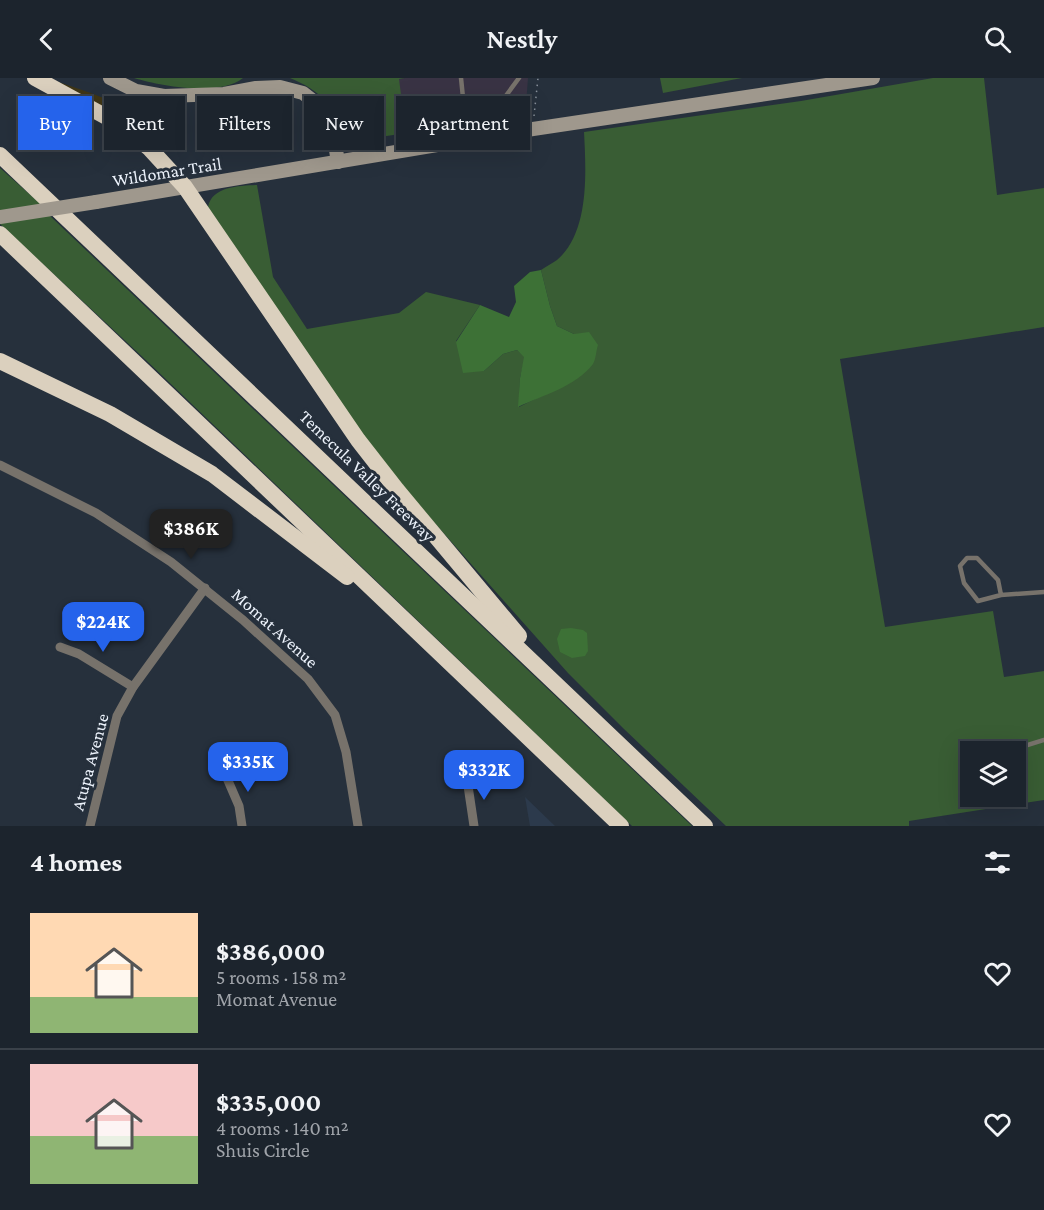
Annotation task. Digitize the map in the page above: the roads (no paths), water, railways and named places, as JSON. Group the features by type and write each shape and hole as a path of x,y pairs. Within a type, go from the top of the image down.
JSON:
{"highway":[{"path":"34,78 112,120 131,133 150,149 185,188 358,440 396,490 576,703"},
{"name":"Temecula Valley Freeway","path":"0,155 705,826"},
{"path":"0,234 621,826"},
{"path":"0,360 110,414 212,474 409,624"}],"main road":[{"path":"110,78 136,91 164,96 224,94 255,83 303,93 321,107 332,126 338,162"},
{"name":"Wildomar Trail","path":"530,130 813,83 873,78"},
{"name":"Wildomar Trail","path":"0,217 409,150"}],"street":[{"name":"Momat Avenue","path":"0,465 96,513 171,562 205,588 308,679 335,715 346,752 358,826"},
{"name":"Atupa Avenue","path":"90,826 117,716 133,687 205,588"},
{"path":"60,647 79,654 133,687"},
{"path":"223,769 239,806 242,826"},
{"path":"467,779 474,826"}],"lane":[{"path":"460,78 463,96"},
{"path":"506,96 519,78"},
{"path":"1001,595 998,580 977,558 967,558 960,566 964,584 978,601 1001,595 1044,592"},
{"path":"1026,746 1044,740"}]}
